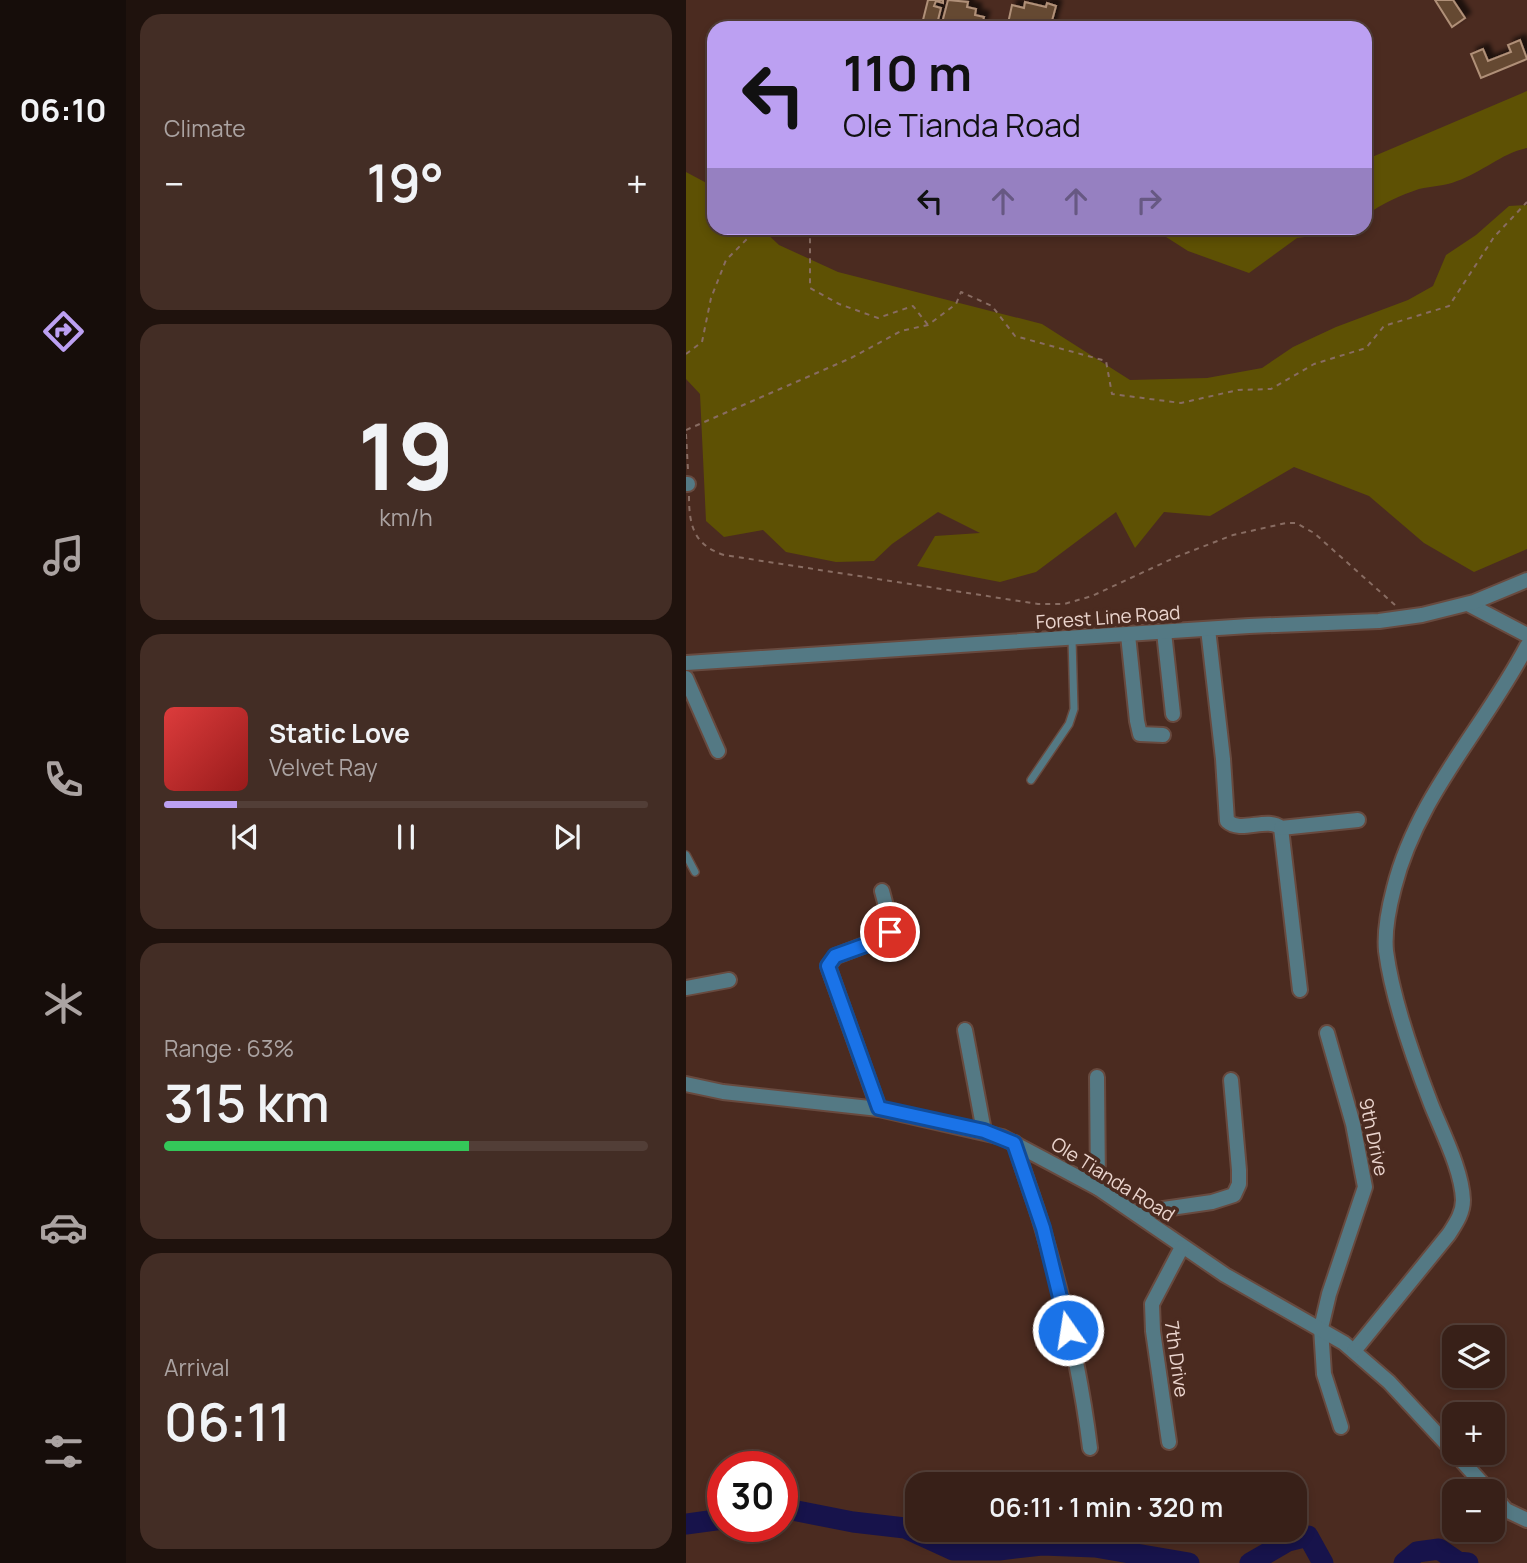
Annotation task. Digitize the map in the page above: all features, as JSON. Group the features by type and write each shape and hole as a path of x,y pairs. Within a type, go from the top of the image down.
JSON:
{"street":[{"name":"Forest Line Road","path":"686,663 1208,629 1338,624 1409,617 1468,604 1527,580"},
{"path":"1468,604 1527,635"},
{"path":"1208,629 1223,759 1227,821 1236,826 1275,824 1281,828 1358,820"},
{"path":"1164,632 1173,714"},
{"path":"1128,635 1140,734 1163,735"},
{"path":"1354,1351 1449,1234 1457,1223 1462,1207 1460,1181 1425,1089 1391,980 1386,947 1389,908 1407,844 1420,817 1527,646"},
{"path":"686,678 718,751"},
{"path":"1281,828 1300,990"},
{"path":"879,1108 828,966 835,956 888,936 891,925 882,891"},
{"path":"686,988 729,979"},
{"path":"965,1030 984,1131"},
{"name":"9th Drive","path":"1327,1033 1353,1124 1366,1188 1321,1328 1324,1374 1341,1427"},
{"path":"1097,1077 1098,1188"},
{"path":"1136,1213 1212,1202 1234,1195 1240,1184 1231,1080"},
{"name":"Ole Tianda Road","path":"686,1084 734,1093 879,1108 984,1131 1014,1143 1098,1188 1226,1275 1321,1328 1354,1351 1390,1382 1442,1439"},
{"path":"1014,1143 1043,1228 1059,1288 1084,1400 1090,1448"},
{"name":"7th Drive","path":"1169,1442 1153,1331 1152,1304 1182,1247"},
{"name":"Ole Tianda Road","path":"1466,1465 1478,1479"},
{"path":"1505,1509 1527,1520"}],"lane":[{"path":"1031,780 1069,724 1074,709 1072,639"},
{"path":"686,855 695,872"}],"path":[{"path":"686,430 851,358 901,331 928,325 956,304 961,292 992,306 1015,336 1106,360 1112,394 1181,403 1238,390 1271,389 1314,364 1366,348 1384,326 1450,306 1494,237 1527,202"},
{"path":"686,354 702,342 711,298 726,260 753,235"},
{"path":"804,235 810,236 810,288 839,304 878,318 913,306 928,325"},
{"path":"686,434 689,509 696,537 704,546 724,555 1038,604 1064,604 1092,596 1176,557 1233,536 1296,523 1314,533 1409,617"}],"shaded area":[{"path":"1527,91 1527,148 1509,154 1457,181 1405,194 1372,212 1372,157"},
{"path":"686,172 707,183 707,235 768,235 779,245 838,272 1042,324 1130,380 1207,378 1262,368 1293,347 1336,327 1408,300 1433,286 1446,255 1476,235 1509,206 1527,205 1527,549 1474,572 1424,543 1369,496 1294,467 1210,516 1164,512 1135,548 1116,512 1036,572 1000,582 917,566 935,536 980,533 938,512 892,544 874,561 836,562 786,552 763,530 724,537 706,521 700,394 686,379"},
{"path":"1163,235 1320,235 1297,238 1249,273 1188,251"}],"building":[{"path":"928,0 943,0 943,3 936,1 934,6 941,8 938,21 923,21"},
{"path":"948,0 968,2 967,7 976,9 975,15 984,17 983,21 943,21"},
{"path":"1435,0 1453,0 1465,18 1452,27"},
{"path":"1025,2 1046,7 1047,3 1056,6 1052,21 1009,21 1012,5 1024,8"},
{"path":"1520,40 1527,59 1481,78 1471,54 1483,49 1488,61 1511,52 1508,45"}],"waterway":[{"path":"798,1511 853,1522 905,1528 953,1550 999,1550 1042,1545 1095,1547 1189,1563"},
{"path":"686,1524 707,1521"},
{"path":"1250,1563 1288,1541 1308,1536 1323,1563"},
{"path":"1404,1563 1417,1552 1439,1549 1458,1562 1468,1563"}],"route":[{"path":"890,932 885,938 835,956 828,966 879,1108 984,1131 1014,1143 1043,1228 1068,1330"}]}
